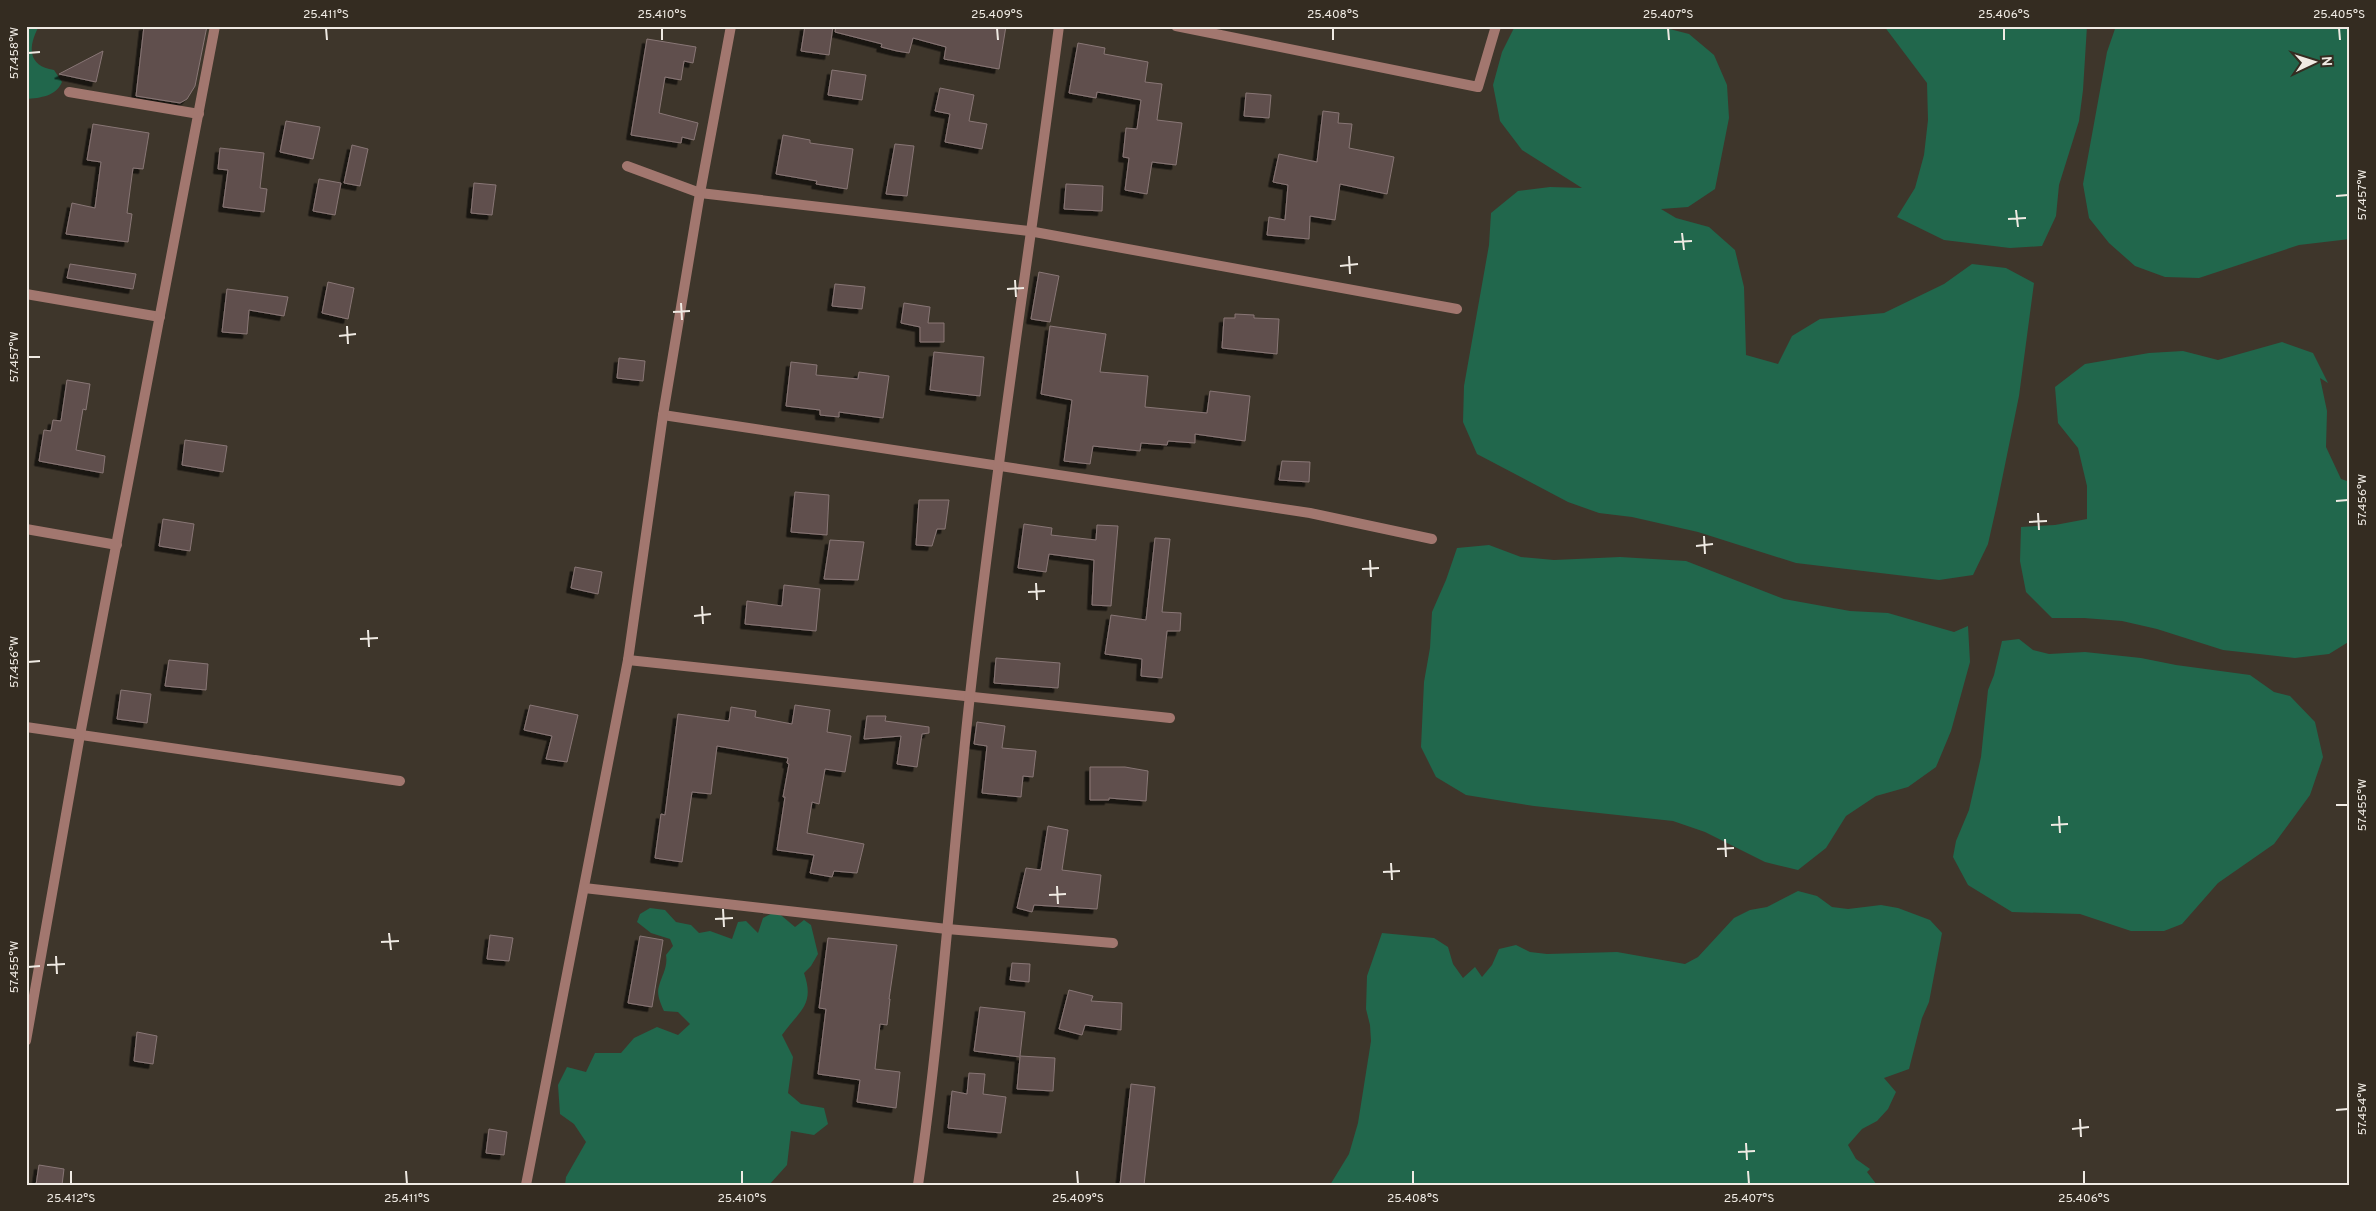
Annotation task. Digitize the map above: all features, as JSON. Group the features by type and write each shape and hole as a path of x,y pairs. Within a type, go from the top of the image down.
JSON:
{"street":[{"path":"26,1041 80,735 215,26"},
{"path":"526,1185 628,660 663,415 700,193 731,26"},
{"path":"918,1185 948,929 970,697 998,465 1029,231 1059,26"},
{"path":"1176,26 1478,87 1496,26"},
{"path":"69,92 199,114"},
{"path":"627,166 700,193 1029,231 1457,309"},
{"path":"26,294 160,317"},
{"path":"663,415 1310,513 1432,539"},
{"path":"26,529 117,545"},
{"path":"628,660 1170,718"},
{"path":"26,727 400,782"},
{"path":"584,888 948,929 1114,943"},
{"path":"26,1007 34,999"}],"green space":[{"path":"26,26 39,26 33,41 32,54 34,60 45,68 54,70 62,82 52,93 42,97 26,99"},
{"path":"1515,26 1658,26 1689,34 1714,55 1727,85 1729,118 1715,189 1688,207 1661,209 1676,218 1709,227 1735,250 1744,287 1746,355 1778,364 1792,336 1820,319 1884,313 1944,284 1972,264 2006,268 2034,283 2019,396 1997,504 1988,544 1973,575 1939,580 1796,563 1698,532 1632,517 1599,513 1568,502 1477,454 1463,422 1464,386 1489,245 1491,213 1518,191 1550,187 1582,188 1522,150 1500,121 1493,85 1502,52"},
{"path":"1884,26 2087,26 2079,121 2059,185 2056,216 2042,246 2010,248 1944,240 1897,217 1915,188 1924,155 1928,120 1927,83"},
{"path":"2116,26 2350,26 2350,239 2299,245 2199,278 2165,277 2135,266 2109,243 2089,218 2083,184 2107,52"},
{"path":"2282,342 2313,353 2328,383 2320,378 2327,411 2326,447 2341,479 2350,482 2350,641 2329,654 2295,658 2223,650 2157,629 2122,621 2052,618 2026,592 2020,561 2021,527 2055,525 2087,519 2087,486 2078,448 2058,423 2055,387 2085,364 2149,353 2183,351 2218,360"},
{"path":"1489,545 1521,557 1554,560 1620,557 1686,561 1784,599 1850,611 1888,613 1954,632 1968,626 1970,662 1951,731 1936,767 1908,787 1876,796 1846,816 1826,848 1798,870 1765,862 1705,832 1673,821 1534,806 1466,795 1436,777 1421,747 1424,682 1430,648 1432,612 1457,548"},
{"path":"2019,639 2033,650 2049,654 2085,652 2141,658 2176,665 2250,675 2274,692 2290,696 2315,722 2323,757 2310,795 2274,844 2218,883 2182,924 2164,931 2131,931 2080,914 2012,912 1968,885 1953,857 1956,841 1969,810 1981,757 1988,690 1994,675 2002,641"},
{"path":"1798,891 1817,896 1832,907 1848,909 1881,905 1898,908 1930,920 1942,933 1929,1002 1922,1018 1909,1069 1884,1078 1896,1092 1888,1109 1877,1121 1862,1129 1848,1145 1856,1159 1870,1169 1867,1172 1877,1185 1330,1185 1349,1154 1358,1123 1371,1041 1366,1009 1367,976 1382,933 1434,938 1448,947 1453,964 1463,978 1475,967 1482,977 1492,965 1499,949 1516,945 1530,952 1547,954 1617,952 1685,964 1698,957 1734,918 1750,910 1767,907"},
{"path":"650,908 665,910 676,922 691,925 699,933 710,931 732,939 738,922 746,921 758,933 763,918 776,911 795,927 804,920 811,925 818,954 804,973 808,993 807,1000 800,1013 782,1035 793,1057 788,1093 801,1104 824,1108 828,1124 814,1135 791,1131 787,1165 769,1185 565,1185 566,1177 586,1142 574,1124 560,1114 558,1085 567,1067 586,1072 595,1053 621,1053 634,1038 657,1027 678,1035 690,1024 678,1012 664,1011 660,1002 658,989 665,967 666,955 673,946 670,939 651,933 637,922 640,914"}],"building":[{"path":"144,26 207,26 195,86 187,99 180,103 136,96"},
{"path":"805,26 833,26 829,55 801,51"},
{"path":"836,26 1006,26 999,69 944,59 946,47 913,38 909,53 881,47 882,44 835,32"},
{"path":"647,39 696,47 693,63 684,61 681,80 665,77 659,113 698,123 694,140 682,137 681,143 631,135"},
{"path":"1078,43 1105,48 1104,54 1148,62 1145,82 1162,84 1157,120 1182,123 1176,165 1152,162 1147,194 1125,190 1129,158 1123,157 1126,128 1137,129 1141,100 1097,92 1096,98 1069,93"},
{"path":"103,51 96,82 59,74"},
{"path":"832,70 866,75 862,100 828,95"},
{"path":"940,88 974,95 969,121 987,124 982,149 945,142 950,114 935,111"},
{"path":"1246,93 1271,95 1269,118 1244,116"},
{"path":"1323,111 1339,113 1338,123 1352,124 1349,148 1394,157 1387,194 1340,184 1335,220 1310,216 1309,239 1267,235 1269,217 1285,220 1288,185 1273,182 1279,154 1317,162"},
{"path":"286,121 320,127 313,159 280,152"},
{"path":"93,124 149,133 143,169 133,168 127,213 132,214 128,242 66,234 72,203 95,208 101,162 87,160"},
{"path":"783,135 810,140 810,143 853,149 847,189 816,184 817,181 776,174"},
{"path":"895,144 914,146 907,196 886,194"},
{"path":"352,145 368,149 360,186 344,183"},
{"path":"220,148 264,153 260,188 267,189 264,212 223,207 228,170 218,169"},
{"path":"319,179 341,183 335,215 313,211"},
{"path":"474,183 496,185 492,215 471,213"},
{"path":"1066,184 1103,186 1102,211 1064,209"},
{"path":"70,264 136,274 133,289 67,278"},
{"path":"1039,272 1059,276 1050,322 1031,319"},
{"path":"328,282 354,288 348,319 322,313"},
{"path":"835,284 865,287 862,309 832,306"},
{"path":"227,289 288,297 284,316 249,310 247,334 222,332"},
{"path":"904,303 930,307 928,323 944,323 944,342 920,342 920,327 901,323"},
{"path":"1235,314 1254,315 1254,318 1279,319 1277,354 1222,348 1224,318 1235,318"},
{"path":"1050,326 1106,334 1100,372 1148,376 1145,407 1207,413 1210,391 1250,396 1245,441 1195,434 1195,443 1168,441 1167,445 1141,443 1140,451 1093,446 1090,464 1064,461 1072,400 1041,394"},
{"path":"934,352 984,357 980,396 930,390"},
{"path":"619,358 645,361 643,381 617,378"},
{"path":"791,362 817,365 816,375 858,379 859,372 889,376 883,418 839,412 839,417 820,415 820,410 786,406"},
{"path":"67,380 90,384 86,410 83,409 76,450 105,456 103,473 39,461 44,430 51,431 53,420 61,421"},
{"path":"185,440 227,446 223,472 182,465"},
{"path":"1282,461 1310,462 1309,482 1279,480"},
{"path":"795,492 829,495 827,535 791,532"},
{"path":"919,500 949,500 945,529 937,529 932,546 916,545"},
{"path":"163,519 194,524 190,551 159,546"},
{"path":"1024,524 1052,528 1051,535 1096,540 1097,525 1118,526 1111,606 1092,605 1094,560 1049,554 1046,572 1018,568"},
{"path":"1155,538 1170,539 1162,612 1181,613 1180,631 1167,631 1162,678 1141,676 1142,659 1105,654 1111,615 1146,620"},
{"path":"830,540 864,542 858,580 824,579"},
{"path":"575,567 602,572 598,594 571,588"},
{"path":"784,585 820,589 816,631 745,624 747,601 782,606"},
{"path":"996,658 1060,663 1058,688 994,683"},
{"path":"169,660 208,664 206,690 165,686"},
{"path":"121,690 151,694 147,723 117,719"},
{"path":"530,705 578,715 567,762 546,759 552,736 524,730"},
{"path":"795,705 830,710 827,732 851,736 845,772 825,769 819,804 812,802 807,833 864,844 857,873 834,871 832,877 810,873 814,855 777,850 789,764 787,763 788,758 717,746 711,794 692,792 682,862 655,858 661,814 665,815 678,714 729,721 731,707 756,711 755,717 792,724"},
{"path":"867,716 886,716 885,721 929,727 929,733 922,734 917,767 897,764 901,736 864,739"},
{"path":"977,722 1005,726 1002,748 1036,751 1033,777 1023,776 1021,797 982,793 987,746 974,744"},
{"path":"1090,767 1125,767 1148,771 1146,801 1109,798 1109,800 1090,800"},
{"path":"1048,826 1068,830 1062,870 1101,875 1097,909 1034,905 1032,912 1017,908 1026,868 1041,870"},
{"path":"490,935 513,938 509,961 487,959"},
{"path":"640,936 663,940 652,1007 628,1003"},
{"path":"828,938 897,945 887,1025 880,1024 875,1069 900,1072 896,1108 857,1102 860,1080 818,1074 826,1009 819,1008"},
{"path":"1012,963 1030,964 1029,982 1010,980"},
{"path":"1069,990 1093,996 1091,1001 1122,1003 1121,1030 1085,1025 1082,1035 1059,1029"},
{"path":"980,1007 1025,1012 1020,1056 1055,1058 1053,1091 1017,1089 1020,1057 974,1051"},
{"path":"137,1032 157,1036 153,1064 134,1061"},
{"path":"969,1073 985,1074 983,1094 1006,1097 1001,1133 948,1128 952,1091 967,1094"},
{"path":"1131,1084 1155,1087 1144,1185 1120,1185"},
{"path":"489,1129 507,1132 504,1155 486,1153"},
{"path":"39,1165 64,1169 62,1185 36,1185"}]}
